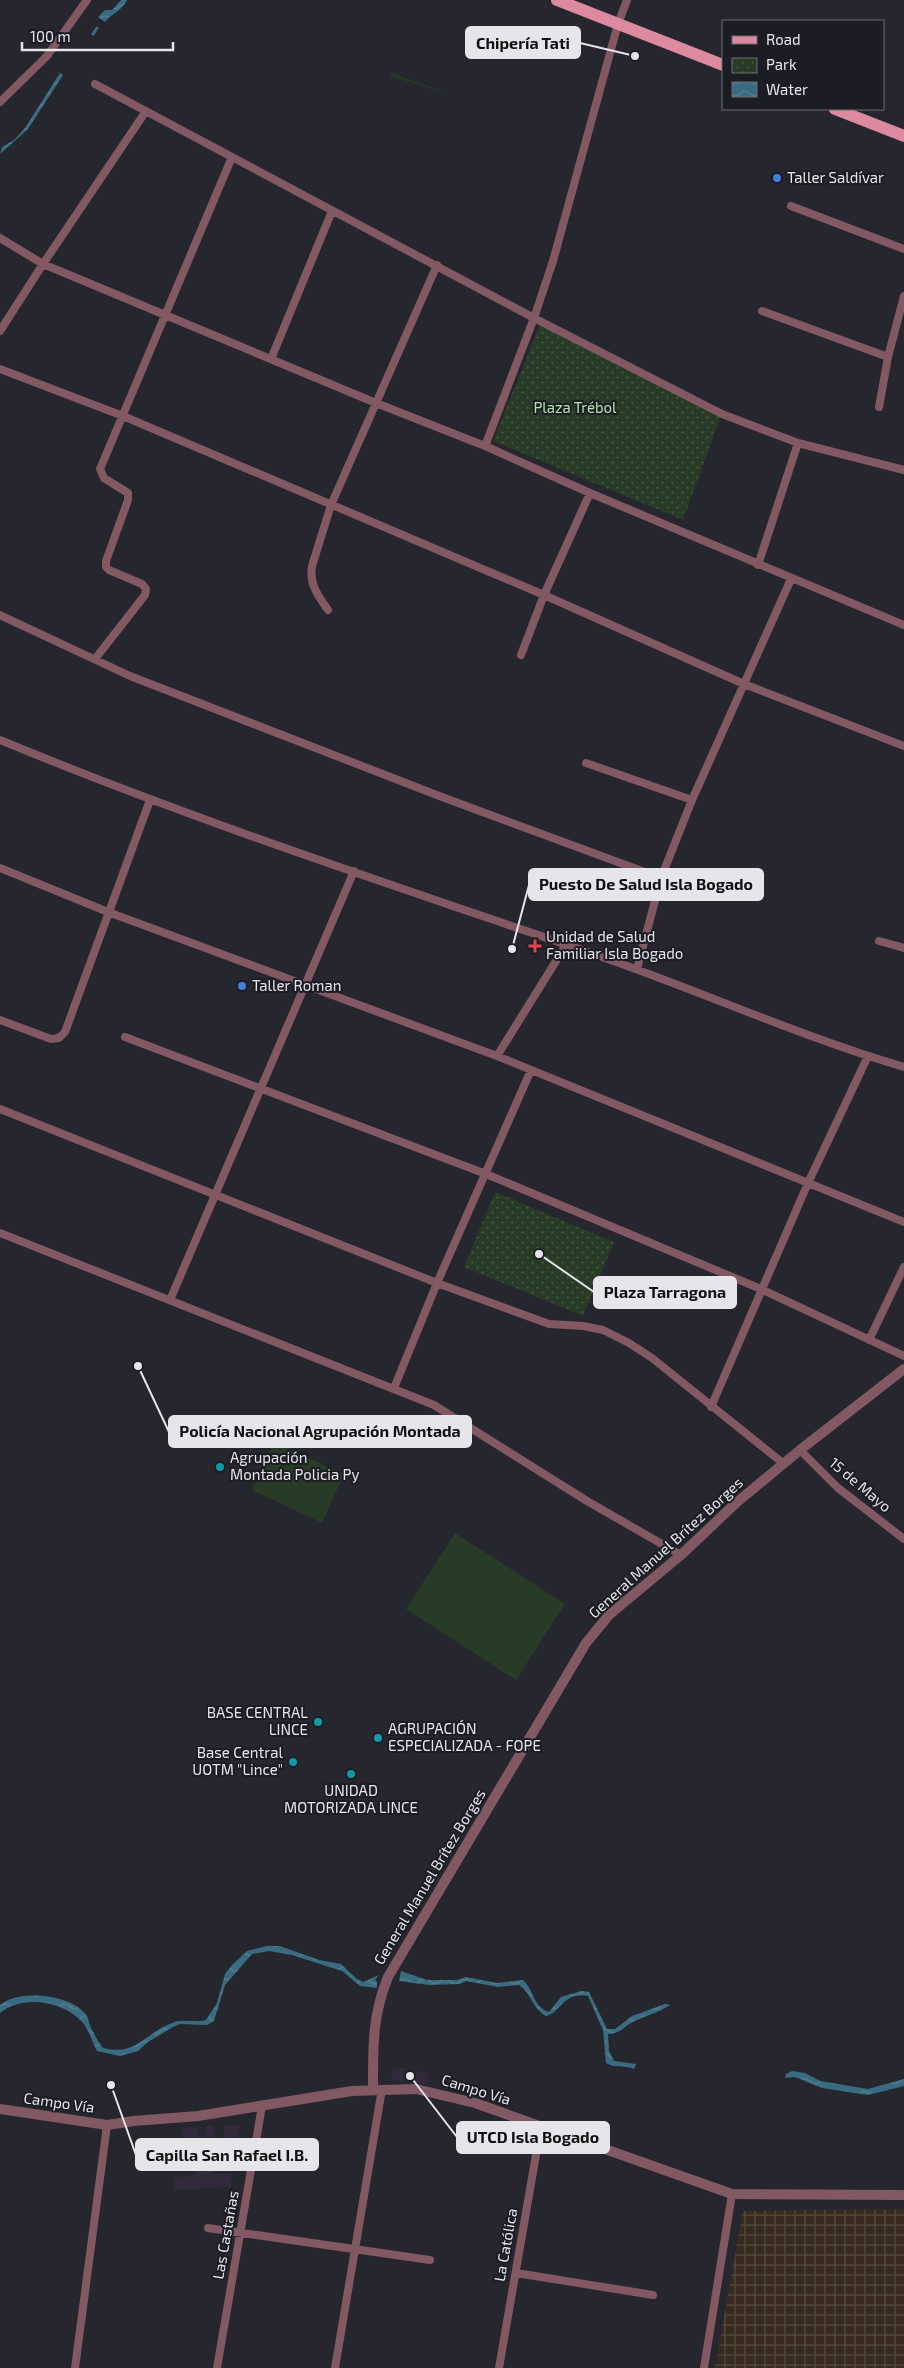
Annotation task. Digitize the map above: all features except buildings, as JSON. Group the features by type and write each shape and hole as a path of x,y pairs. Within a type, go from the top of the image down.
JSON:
{"main road":[{"path":"557,0 722,65"},
{"path":"838,110 904,136"}],"street":[{"path":"0,102 47,56 87,0"},
{"path":"485,446 534,318 583,156 618,24 627,0"},
{"path":"95,84 332,212 722,414 798,443 904,470"},
{"path":"0,332 43,264 146,111"},
{"path":"95,659 146,592 142,584 106,567 106,561 128,500 128,494 104,478 100,470 232,157"},
{"path":"790,206 904,249"},
{"path":"270,359 332,212"},
{"path":"0,238 43,264 376,403 485,446 758,565 904,625"},
{"path":"328,610 315,592 310,574 331,505 437,265"},
{"path":"879,407 888,356 904,301"},
{"path":"762,311 888,356"},
{"path":"0,369 123,416 544,595 744,684 904,746"},
{"path":"758,565 798,443"},
{"path":"521,655 544,595 590,493"},
{"path":"637,969 661,878 692,800 791,578"},
{"path":"0,615 95,659 104,666 342,759 661,878"},
{"path":"0,740 150,800 637,969 798,1032 904,1067"},
{"path":"586,763 692,800"},
{"path":"0,1020 40,1037 59,1038 65,1032 150,800"},
{"path":"0,868 108,912 497,1056 904,1222"},
{"path":"170,1300 354,871"},
{"path":"879,941 904,948"},
{"path":"497,1056 566,945"},
{"path":"125,1037 486,1174 761,1289 904,1356"},
{"path":"711,1407 808,1183 868,1056"},
{"path":"394,1388 437,1283 531,1070"},
{"path":"0,1110 437,1283 549,1324 583,1326 603,1330 652,1358 784,1464"},
{"path":"0,1233 434,1405 587,1501 681,1555"},
{"path":"869,1340 904,1268"},
{"name":"General Manuel Brítez Borges","path":"378,2089 374,2046 378,2001 400,1957 586,1643 609,1615 681,1555 736,1503 800,1450 904,1369"},
{"name":"15 de Mayo","path":"800,1450 838,1488 904,1539"},
{"path":"336,2368 378,2089"},
{"name":"Campo Vía","path":"0,2109 107,2125 198,2116 352,2091 416,2089 447,2095 541,2126 732,2194 904,2195"},
{"name":"Las Castañas","path":"217,2368 262,2106"},
{"path":"74,2368 107,2125"},
{"name":"La Católica","path":"499,2368 541,2126"},
{"path":"704,2368 732,2194"},
{"path":"208,2228 430,2260"},
{"path":"516,2273 653,2295"}],"shaded area":[{"path":"393,2067 429,2073 427,2085 391,2079"},
{"path":"210,2125 216,2131 210,2137 204,2131"},
{"path":"224,2125 239,2125 237,2167 223,2167"},
{"path":"197,2127 198,2139 199,2136 215,2137 212,2174 231,2173 232,2187 175,2190 175,2177 196,2175 198,2142 183,2142 182,2128"},
{"path":"904,2209 904,2368 715,2368 743,2211"}],"green space":[{"path":"391,73 444,92 446,93 390,76"},
{"name":"Plaza Trébol","path":"541,322 722,413 683,520 493,441"},
{"path":"495,1192 614,1242 583,1316 464,1267"},
{"path":"274,1442 344,1474 322,1523 252,1490"},
{"path":"455,1533 565,1604 516,1680 406,1609"}],"water":[{"path":"121,0 127,0 105,22 98,17 105,10 112,10"},
{"path":"60,73 63,75 28,129 0,154 2,147 14,140 25,128"},
{"path":"267,1946 280,1946 319,1960 341,1964 363,1982 379,1975 375,1980 377,1988 360,1986 342,1971 292,1955 269,1951 252,1954 225,1985 214,2021 207,2025 180,2024 148,2042 138,2051 120,2056 97,2051 83,2023 75,2015 54,2005 31,2002 20,2003 0,2013 0,2005 20,1997 45,1996 58,1999 70,2003 87,2016 91,2028 103,2048 125,2049 175,2022 206,2020 217,2003 225,1974 232,1965 247,1951"},
{"path":"401,1971 427,1980 457,1980 466,1977 497,1983 523,1980 540,2006 549,2012 561,1997 581,1991 589,1992 607,2029 615,2029 632,2016 665,2004 670,2005 630,2024 619,2032 608,2034 609,2051 614,2061 636,2064 634,2069 606,2063 603,2030 588,1996 580,1995 573,1997 546,2016 541,2013 519,1985 498,1987 466,1981 460,1984 429,1985 399,1981"},
{"path":"792,2071 805,2073 820,2081 868,2089 904,2079 904,2086 868,2095 822,2088 795,2077 785,2078 786,2074"}],"waterway":[{"path":"93,34 97,28"}],"place":[{"name":"Chipería Tati","path":"635,56"},
{"name":"Taller Saldívar","path":"777,178"},
{"name":"Unidad de Salud Familiar Isla Bogado","path":"535,946"},
{"name":"Puesto De Salud Isla Bogado","path":"512,949"},
{"name":"Taller Roman","path":"242,986"},
{"name":"Plaza Tarragona","path":"539,1254"},
{"name":"Policía Nacional Agrupación Montada","path":"138,1366"},
{"name":"Agrupación Montada Policia Py","path":"220,1467"},
{"name":"BASE CENTRAL LINCE","path":"318,1722"},
{"name":"AGRUPACIÓN ESPECIALIZADA - FOPE","path":"378,1738"},
{"name":"Base Central UOTM \"Lince\"","path":"293,1762"},
{"name":"UNIDAD MOTORIZADA LINCE","path":"351,1774"},
{"name":"UTCD Isla Bogado","path":"410,2076"},
{"name":"Capilla San Rafael I.B.","path":"111,2085"}]}
